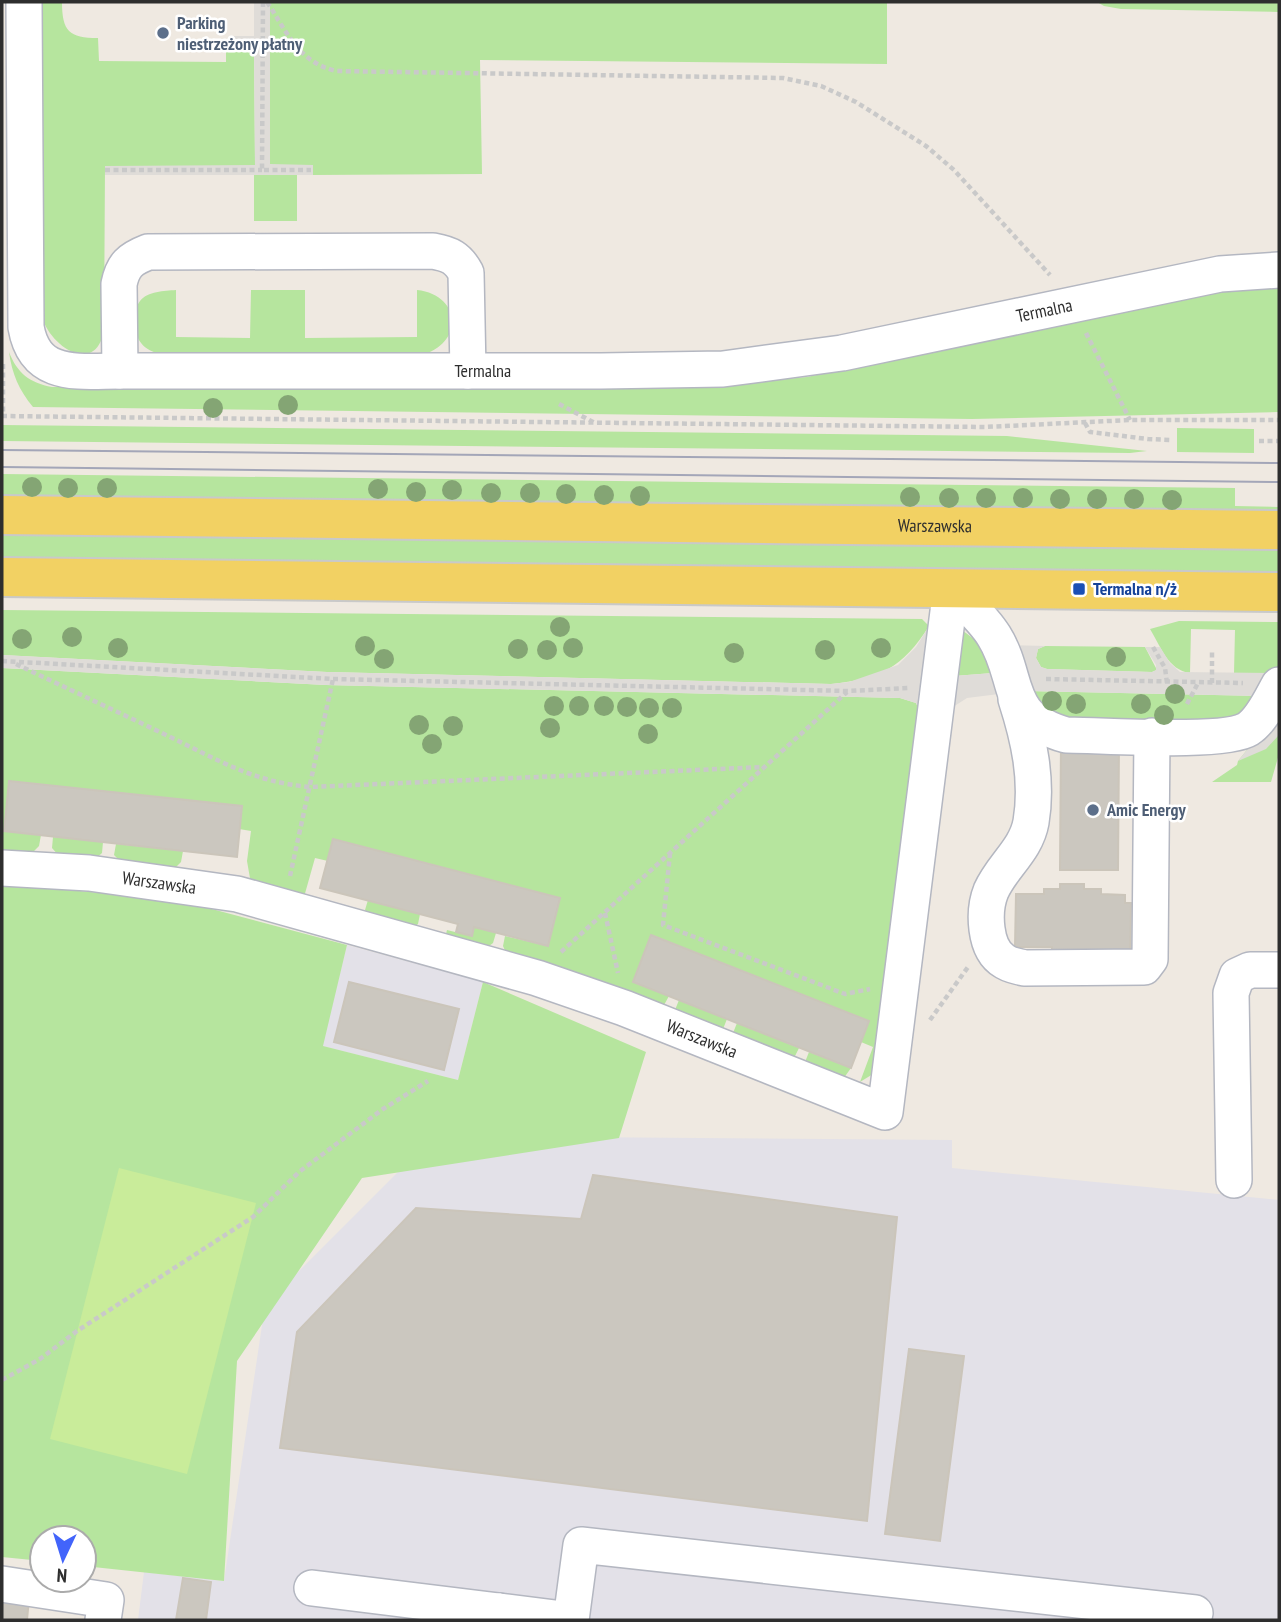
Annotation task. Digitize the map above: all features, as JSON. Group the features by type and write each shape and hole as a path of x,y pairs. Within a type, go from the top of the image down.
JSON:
{"main road":[{"name":"Warszawska","path":"2,515 1279,530"},
{"path":"2,577 1279,592"}],"street":[{"name":"Termalna","path":"24,2 13,213 26,327 34,352 55,367 120,371 468,371 685,370 768,365 842,353 1220,274 1279,270"},
{"path":"120,371 119,284 122,270 128,262 148,252 419,251 447,254 460,261 466,274 468,371"},
{"path":"951,588 994,635 1029,741 1033,806 1029,829 1024,844 995,883 988,901 988,935 998,956 1004,962 1024,968 1144,967 1147,964 1150,959 1152,736"},
{"name":"Warszawska","path":"2,868 89,873 237,894 537,978 624,1008 885,1112 951,588"},
{"path":"1014,690 1025,712 1037,722 1066,735 1224,737 1238,734 1257,721 1266,684"},
{"path":"1234,1180 1231,993 1237,976 1250,970 1279,970"},
{"path":"312,1588 499,1616 571,1620 581,1545 1195,1614"},
{"path":"2,1584 106,1600 103,1620"}],"path":[{"path":"262,170 265,2"},
{"path":"265,2 307,59 320,67 336,71 783,78 821,86 893,124 926,146 954,170 1054,280"},
{"path":"105,170 311,170"},
{"path":"1086,332 1130,420"},
{"path":"2,388 2,416 985,427 1130,420 1279,420"},
{"path":"1084,423 1090,432 1172,440"},
{"path":"1259,441 1279,442"},
{"path":"1153,647 1165,668 1167,682"},
{"path":"1212,650 1212,683"},
{"path":"2,661 333,679 848,691 938,687"},
{"path":"12,662 182,742 214,760 247,774 282,784 310,787 764,767"},
{"path":"289,879 333,679"},
{"path":"1014,690 1031,679 1266,684"},
{"path":"555,957 848,691"},
{"path":"670,853 663,925 845,994 901,982"},
{"path":"605,912 620,984"},
{"path":"892,1058 912,1041 939,1009 988,935"},
{"path":"2,1380 40,1359 77,1331 253,1217 299,1172 383,1109 428,1081"}],"shaded area":[{"path":"254,2 270,2 270,164 313,165 313,175 105,175 105,166 255,165 254,45 226,44 233,36 254,36"},
{"path":"929,626 920,712 916,703 900,698 326,685 2,668 2,655 327,672 831,684 849,682 898,665 916,647"},
{"path":"1010,645 1045,646 1038,649 1036,658 1041,667 1047,669 1152,672 1156,670 1156,665 1145,647 1160,647 1170,663 1180,672 1273,673 1261,696 1027,691"},
{"path":"993,673 999,694 967,698 953,707 954,676"},
{"path":"1279,710 1278,736 1266,749 1238,761"},
{"path":"347,945 483,982 458,1080 322,1046"},
{"path":"434,1136 952,1140 952,1168 1279,1200 1279,1620 138,1620 144,1572 224,1581 265,1305"}],"green space":[{"path":"41,2 62,2 64,20 69,31 80,36 98,38 99,61 226,62 226,44 254,44 255,166 105,166 104,331 99,344 92,352 83,354 64,347 55,340 43,320"},
{"path":"270,2 887,2 887,64 480,60 482,174 313,175 313,165 270,165"},
{"path":"1097,2 1279,2 1279,12 1121,9"},
{"path":"254,175 297,175 297,221 254,221"},
{"path":"1279,287 1279,412 972,419 33,407 17,381 9,352 25,376 52,387 701,387 807,377 1218,292"},
{"path":"176,290 176,337 250,338 251,290 305,290 305,338 417,337 417,290 432,294 443,301 452,320 445,341 421,355 159,354 142,345 139,340 135,323 136,308 147,295"},
{"path":"2,425 1007,436 1147,451 1130,453 2,441"},
{"path":"1177,428 1254,429 1254,453 1177,452"},
{"path":"2,474 1235,488 1235,506 1279,507 1279,514 2,499"},
{"path":"2,532 1279,547 1279,577 2,562"},
{"path":"2,610 922,619 929,626 909,652 888,669 863,679 831,684 327,672 2,655"},
{"path":"1179,621 1279,622 1279,665 1273,673 1234,673 1235,630 1191,629 1190,673 1182,671 1166,657 1150,629"},
{"path":"962,630 979,643 993,673 954,676"},
{"path":"1045,646 1145,647 1157,670 1047,669 1041,667 1036,658 1038,649"},
{"path":"2,668 326,685 900,698 916,703 920,712 873,1074 860,1082 873,1047 861,1042 869,1021 652,935 633,981 669,996 664,1005 507,955 503,946 505,936 548,946 560,898 334,839 328,861 315,858 304,897 251,884 247,861 251,831 239,829 242,806 9,782 4,831 41,835 39,846 30,855 2,853"},
{"path":"1027,691 1261,696 1232,722 1059,719"},
{"path":"1279,710 1279,754 1271,782 1212,782 1237,765"},
{"path":"53,837 103,842 102,853 93,861 60,857 52,848"},
{"path":"116,844 183,851 181,862 174,869 122,863 114,855"},
{"path":"2,884 178,900 347,945 323,1046 458,1080 483,982 646,1052 619,1138 362,1178 237,1361 224,1581 98,1568 98,1524 28,1524 28,1560 2,1557"},
{"path":"368,900 420,914 418,924 411,929 368,917 365,910"},
{"path":"474,927 496,933 493,943 485,949 445,938 447,930 471,936"},
{"path":"679,1000 727,1019 723,1029 675,1010"},
{"path":"737,1023 799,1048 794,1058 733,1033"},
{"path":"809,1052 851,1068 841,1082 805,1062"},
{"path":"119,1168 256,1203 187,1474 50,1439"}],"building":[{"path":"1061,744 1119,744 1118,870 1060,870"},
{"path":"9,781 242,806 237,857 4,831"},
{"path":"333,839 560,898 548,946 474,927 472,936 456,932 458,924 320,888"},
{"path":"1060,884 1084,884 1084,889 1101,889 1101,894 1125,895 1125,903 1131,903 1130,955 1052,957 1052,947 1015,947 1016,894 1044,894 1044,889 1060,889"},
{"path":"651,935 869,1021 851,1068 633,982"},
{"path":"349,982 459,1009 444,1070 334,1042"},
{"path":"593,1175 897,1217 867,1521 280,1448 297,1332 416,1208 581,1219"},
{"path":"909,1349 964,1356 940,1541 885,1534"},
{"path":"183,1578 211,1582 206,1620 176,1620"},
{"path":"2,1596 29,1599 27,1620 2,1620"}],"tram line":[{"path":"2,450 1279,463"},
{"path":"2,467 1279,482"}],"place":[{"name":"Parking niestrzeżony płatny","path":"163,33"},
{"name":"Termalna n/ż","path":"1079,589"},
{"name":"Amic Energy","path":"1093,810"}]}
